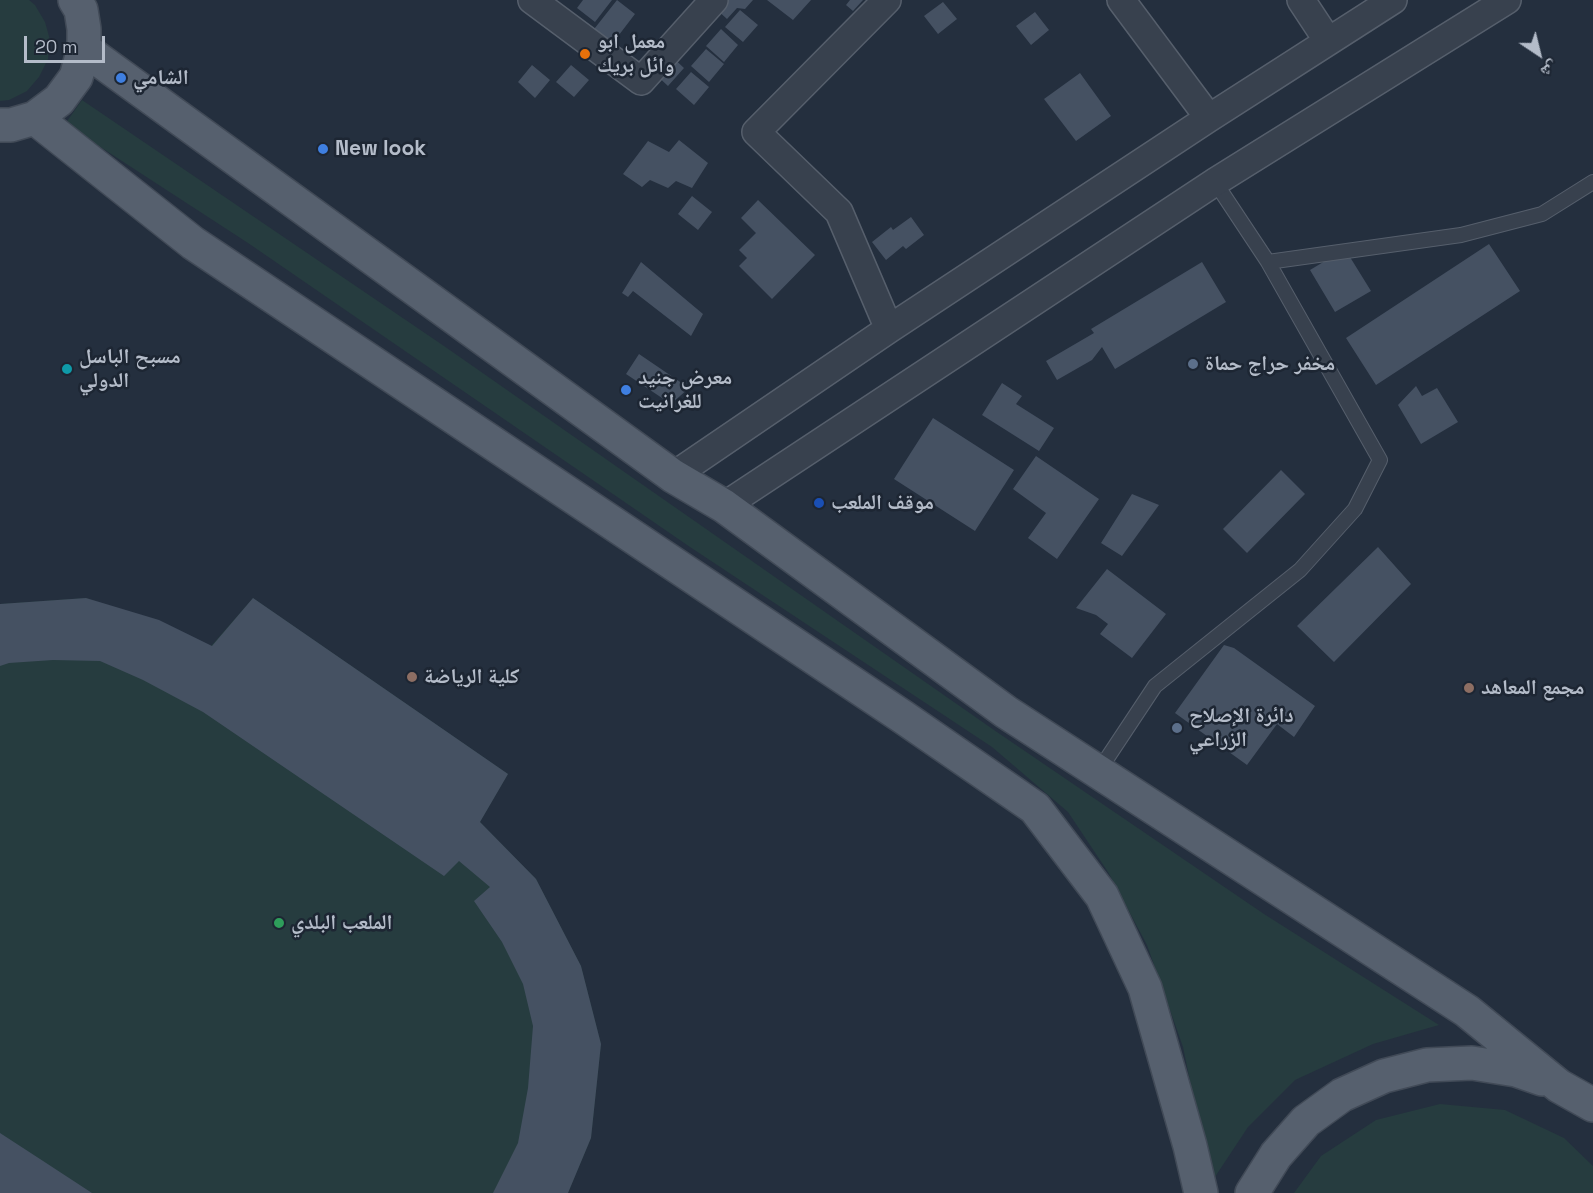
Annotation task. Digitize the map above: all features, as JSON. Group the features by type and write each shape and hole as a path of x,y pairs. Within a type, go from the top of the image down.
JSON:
{"main road":[{"path":"0,125 11,125 35,117 59,100 76,77 84,49 84,29 81,10 75,0"},
{"path":"84,49 672,476 724,506 1006,712 1467,1011 1559,1086 1593,1106"},
{"path":"35,117 193,243 903,717 1035,808 1102,896 1145,988 1201,1193"},
{"path":"1252,1193 1276,1155 1306,1121 1342,1095 1384,1076 1427,1065 1472,1063 1516,1070 1559,1086"}],"street":[{"path":"532,0 641,81 714,0"},
{"path":"887,0 756,132 838,212 890,329"},
{"path":"1121,0 1209,118"},
{"path":"1301,0 1328,41"},
{"path":"672,476 1209,118 1393,0"},
{"path":"724,506 1215,182 1508,0"}],"lane":[{"path":"1098,772 1155,686 1300,570 1355,508 1380,460 1268,262 1215,182"},
{"path":"1268,262 1461,235 1542,214 1593,182"}],"green space":[{"path":"0,0 29,0 35,5 45,22 50,40 48,59 39,77 27,91 9,100 0,101"},
{"path":"82,100 444,346 994,730 1264,914 1439,1025 1373,1044 1295,1080 1248,1127 1211,1183 1183,1047 1147,945 1108,872 1068,812 992,747 690,547 248,243 65,124"},
{"name":"الملعب البلدي","path":"86,598 211,646 253,598 508,774 480,822 536,879 581,966 601,1044 591,1138 568,1193 0,1193 0,604"},
{"path":"1440,1104 1505,1110 1564,1138 1593,1166 1593,1193 1294,1193 1321,1156 1376,1120"}],"building":[{"path":"583,0 612,0 595,22 577,8"},
{"path":"617,0 635,14 609,48 591,33"},
{"path":"720,0 753,0 745,9 737,8 727,19 714,7"},
{"path":"767,0 811,0 793,20"},
{"path":"850,0 863,0 853,11 846,5"},
{"path":"943,2 957,19 938,34 924,16"},
{"path":"740,10 758,25 743,42 725,27"},
{"path":"1035,12 1049,30 1031,45 1016,26"},
{"path":"721,29 738,45 724,62 706,46"},
{"path":"706,49 724,64 709,82 691,66"},
{"path":"669,54 684,68 668,86 653,72"},
{"path":"532,65 550,80 535,98 518,82"},
{"path":"571,65 589,80 574,97 556,82"},
{"path":"691,72 709,87 694,105 676,89"},
{"path":"1080,73 1111,116 1076,141 1044,99"},
{"path":"679,140 708,163 692,188 676,181 668,188 650,180 642,187 623,174 648,141 669,152"},
{"path":"692,196 712,212 698,230 678,214"},
{"path":"758,200 815,255 772,299 739,266 747,258 739,250 756,233 741,218"},
{"path":"911,217 924,235 906,249 903,246 886,260 872,242 891,227 893,230"},
{"path":"1489,244 1520,291 1376,385 1346,338"},
{"path":"1345,249 1371,291 1335,312 1310,270"},
{"path":"641,262 703,314 691,336 633,291 628,297 622,293"},
{"path":"1202,262 1226,302 1115,369 1102,347 1092,360 1057,380 1046,361 1094,333 1091,329"},
{"path":"639,354 689,388 671,404 626,374"},
{"path":"1002,383 1022,396 1016,404 1054,428 1039,451 982,415"},
{"path":"1416,386 1422,396 1437,388 1458,422 1421,444 1398,405"},
{"path":"933,418 1014,470 975,531 894,479"},
{"path":"1036,456 1099,499 1057,559 1028,538 1046,513 1013,489"},
{"path":"1281,470 1305,494 1247,553 1223,529"},
{"path":"1132,494 1159,505 1122,556 1101,543"},
{"path":"1378,547 1411,584 1334,662 1297,626"},
{"path":"1107,569 1166,614 1132,658 1100,634 1108,624 1096,615 1076,608"},
{"path":"86,598 159,620 212,646 253,598 508,774 480,822 536,879 581,966 601,1044 591,1138 568,1193 493,1193 518,1143 528,1088 533,1026 523,984 502,942 474,901 490,887 459,861 444,876 203,712 143,680 100,661 53,660 9,663 0,666 0,604"},
{"path":"1224,645 1234,648 1315,706 1294,737 1277,724 1247,765 1175,713"},
{"path":"0,1133 40,1159 92,1193 0,1193"}],"place":[{"name":"معمل ابو وائل بريك","path":"585,54"},
{"name":"الشامي","path":"121,78"},
{"name":"New look","path":"323,149"},
{"name":"مخفر حراج حماة","path":"1193,364"},
{"name":"مسبح الباسل الدولي","path":"67,369"},
{"name":"معرض جنيد للغرانيت","path":"626,390"},
{"name":"موقف الملعب","path":"819,503"},
{"name":"كلية الرياضة","path":"412,677"},
{"name":"مجمع المعاهد","path":"1469,688"},
{"name":"دائرة الإصلاح الزراعي","path":"1177,728"},
{"name":"الملعب البلدي","path":"279,923"}]}
